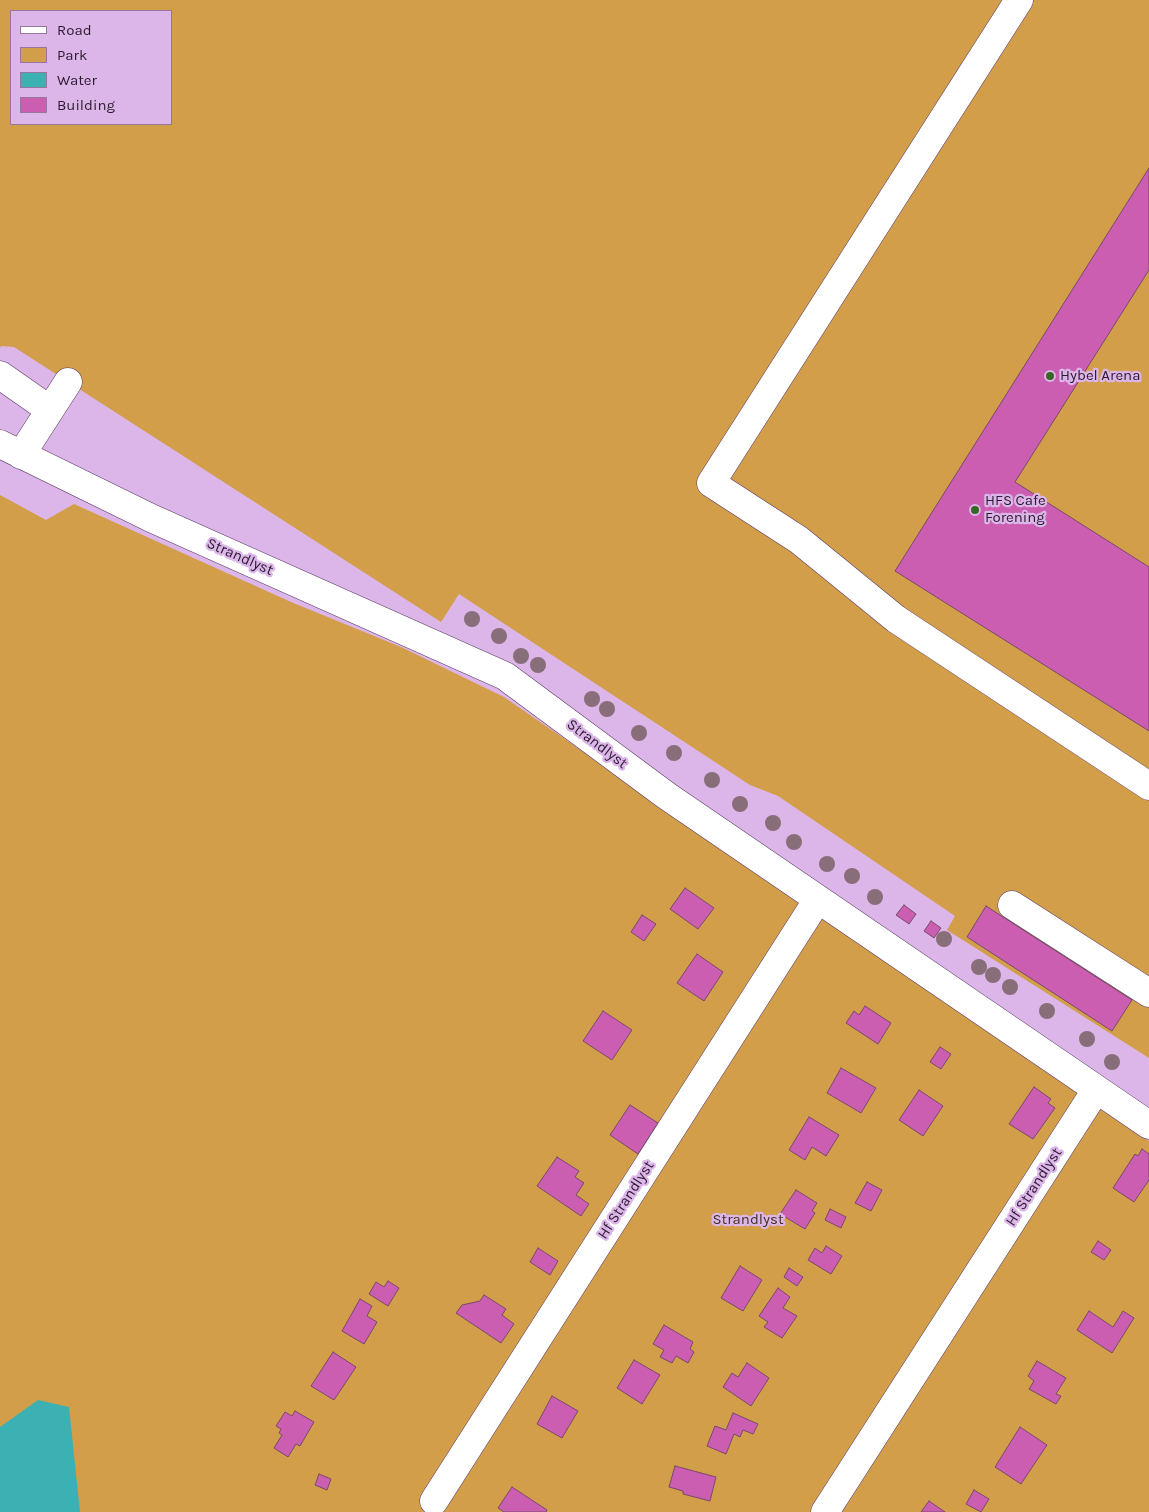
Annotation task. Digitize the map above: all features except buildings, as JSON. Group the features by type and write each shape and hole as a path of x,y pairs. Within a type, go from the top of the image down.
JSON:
{"street":[{"path":"1019,0 711,483 799,540 896,619 1149,786"},
{"path":"0,376 50,410"},
{"path":"11,449 50,410 68,382"},
{"name":"Strandlyst","path":"11,449 152,518 505,676 667,796 1149,1125"},
{"name":"Hf Strandlyst","path":"434,1501 818,899"},
{"path":"1012,905 1149,993"},
{"name":"Hf Strandlyst","path":"826,1512 1096,1090"}],"green space":[{"path":"0,0 1149,0 1149,1058 947,930 955,916 778,796 750,785 459,594 441,622 14,347 1,346 0,348"},
{"path":"0,495 46,520 74,504 291,602 401,647 504,697 1149,1141 1149,1512 0,1512"}],"water":[{"path":"38,1400 69,1407 80,1512 0,1512 0,1427"}],"place":[{"name":"Hybel Arena","path":"1050,376"},
{"name":"HFS Cafe Forening","path":"975,510"}]}
